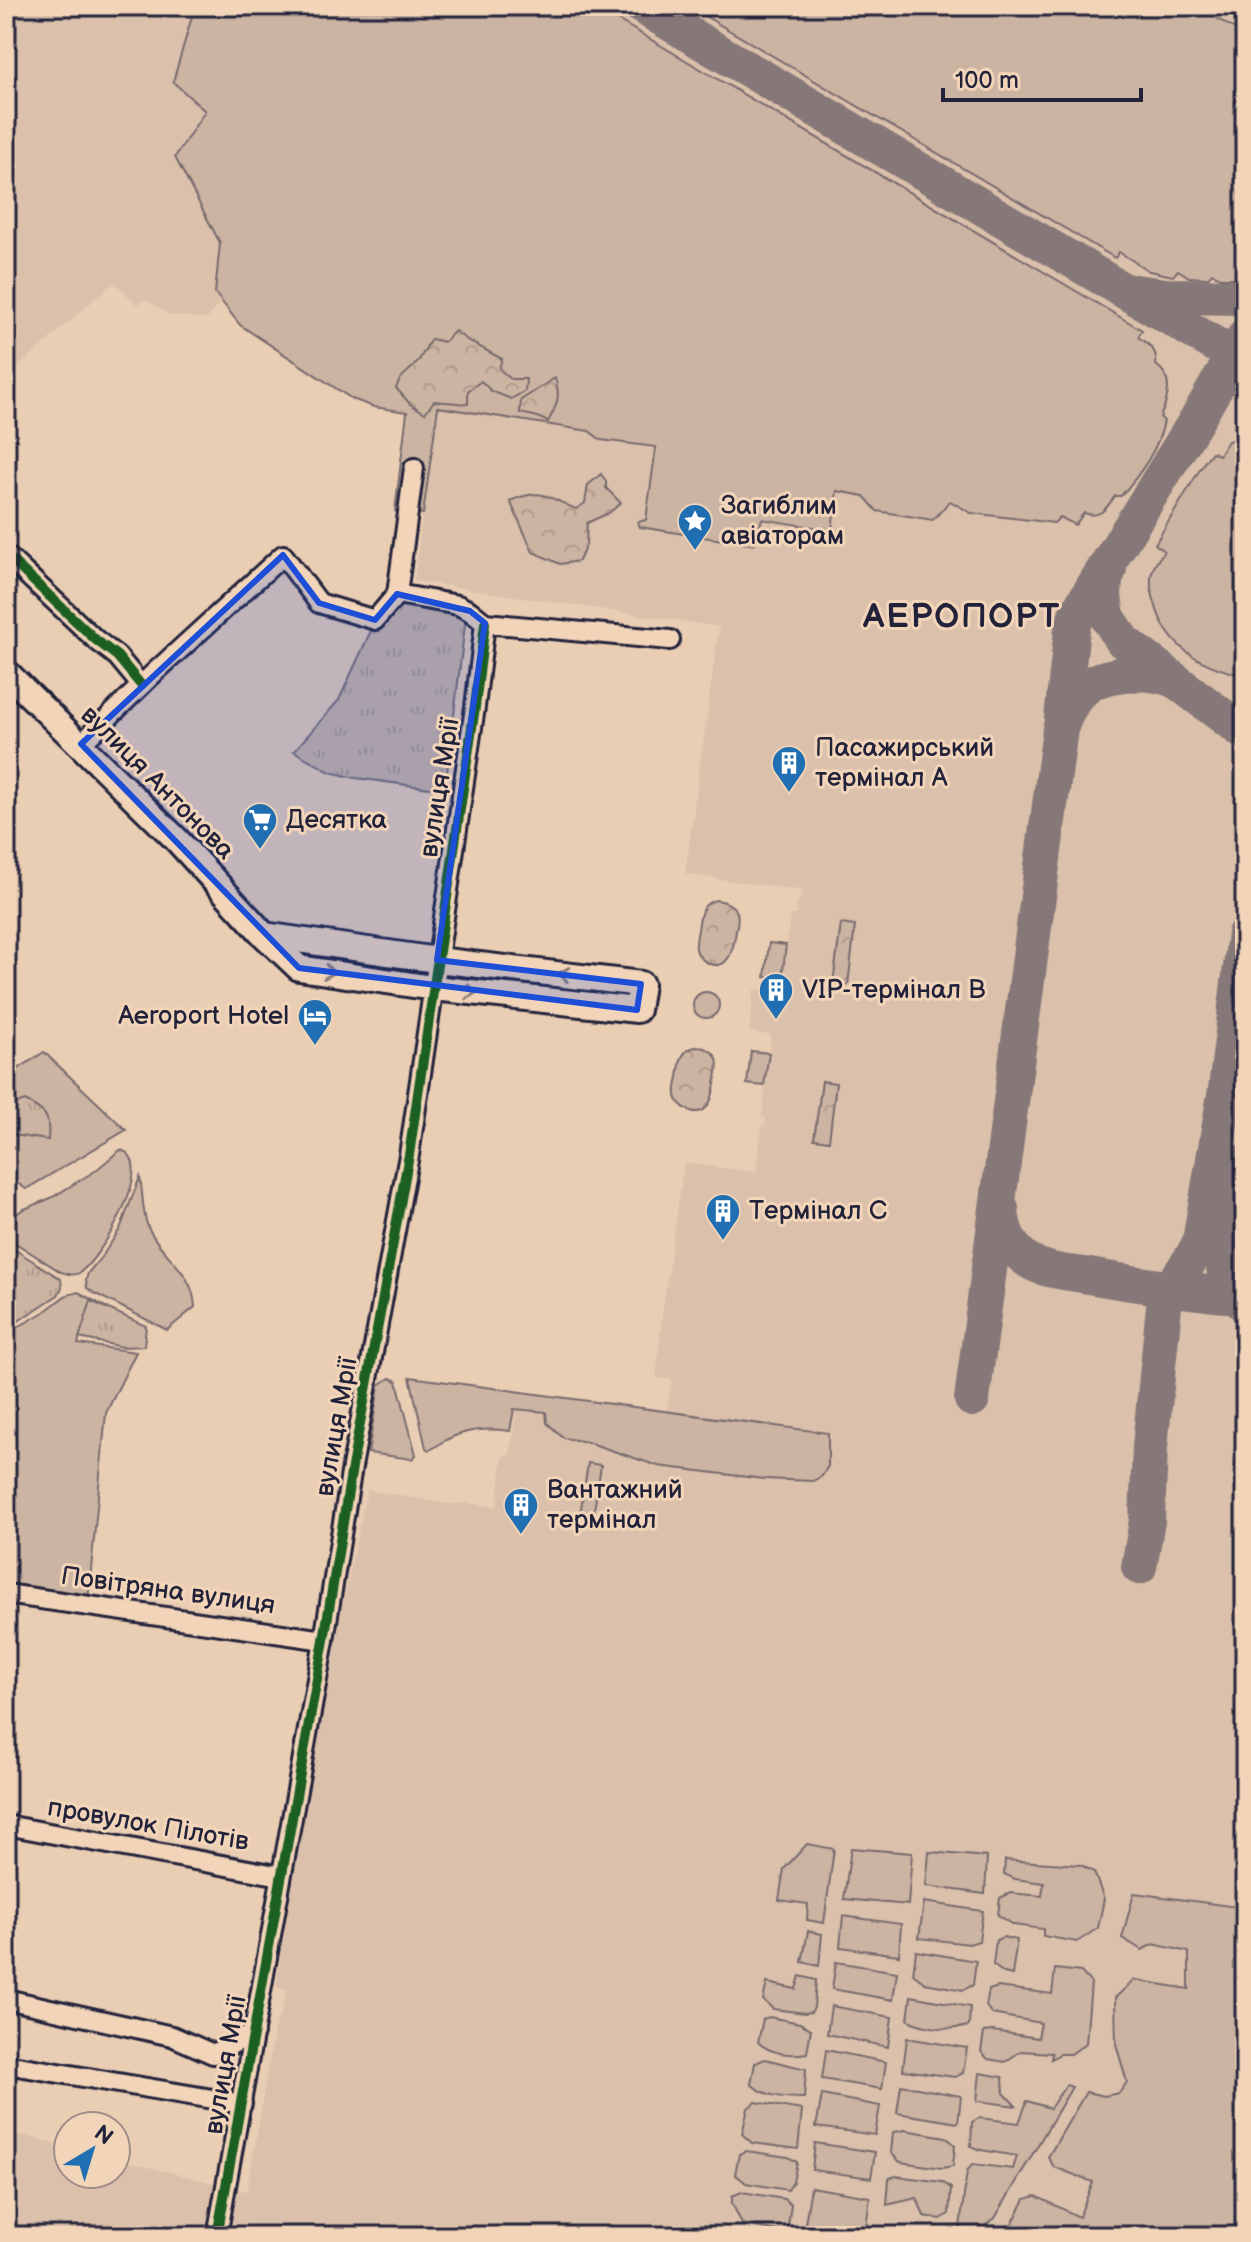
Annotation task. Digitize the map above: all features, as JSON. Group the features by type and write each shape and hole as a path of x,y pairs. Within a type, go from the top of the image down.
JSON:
{"main road":[{"name":"вулиця Антонова","path":"6,672 176,839 264,935 299,968 433,988 637,1010 641,984 437,960 264,935"}],"street":[{"path":"81,744 283,555 319,603 375,620 397,594 414,468"},
{"path":"6,555 117,656 141,685"},
{"path":"397,594 458,605 485,623 670,640"},
{"name":"вулиця Мрії","path":"217,2236 409,1155 485,623"},
{"name":"Повітряна вулиця","path":"6,1594 324,1640"},
{"name":"провулок Пілотів","path":"6,1825 281,1876"},
{"path":"6,1999 172,2036 213,2054 254,2033"},
{"path":"6,2064 242,2104"}],"highlighted area":[{"path":"283,555 319,603 375,620 397,594 470,611 485,623 437,960 641,984 637,1010 299,968 81,744"}],"shaded area":[{"path":"6,6 1245,6 1245,2236 6,2236 6,2131 52,2143 52,2190 132,2190 132,2163 247,2191 275,2025 287,1990 276,1987 315,1734 367,1490 449,1504 497,1507 503,1455 510,1455 518,1399 665,1417 672,1380 656,1378 684,1163 756,1172 762,1125 765,1125 766,1118 762,1117 771,1035 749,1032 754,989 782,992 790,915 796,915 803,891 685,874 719,627 414,581 435,419 374,407 352,399 240,325 221,300 207,319 169,315 145,299 137,305 114,282 6,378"}],"green space":[{"path":"195,6 594,6 1142,330 1138,337 1154,351 1156,365 1165,376 1168,389 1160,417 1164,421 1158,442 1121,496 1115,496 1098,514 1084,513 1075,525 1060,517 1054,523 971,513 950,501 933,520 877,511 864,496 837,491 832,530 762,519 754,545 640,527 638,522 646,520 656,447 601,440 589,431 438,407 423,514 395,511 407,412 374,407 352,399 240,325 215,293 220,243 175,157 205,111 173,82"},
{"path":"688,6 1196,6 1245,35 1245,278 1220,278 1212,273 1208,278 1189,277 1178,270 1173,276 1149,271 1119,252 1115,258"},
{"path":"455,331 502,359 499,369 511,379 526,379 525,391 511,399 491,391 481,381 468,391 468,404 434,401 425,413 410,404 396,388 400,379 418,362 431,339 444,342"},
{"path":"555,378 557,401 548,422 520,413 521,400"},
{"path":"1245,435 1245,670 1241,675 1212,666 1176,642 1160,618 1151,580 1154,567 1164,551 1155,544 1205,461 1212,452 1219,455 1228,441"},
{"path":"601,474 606,488 621,503 609,513 587,523 586,545 579,561 560,564 533,552 510,501 537,494 576,509 585,503 588,485"},
{"path":"400,600 466,616 445,790 330,772 294,751 339,700 374,624 383,625"},
{"path":"716,900 733,907 738,919 730,956 715,965 700,958 696,945 702,911 707,904"},
{"path":"841,924 855,926 848,985 833,983"},
{"path":"769,943 786,945 782,979 765,977"},
{"path":"706,992 715,996 719,1005 715,1014 706,1018 697,1014 693,1005 697,996"},
{"path":"696,1047 713,1053 718,1066 710,1103 695,1112 680,1104 676,1091 682,1058 687,1051"},
{"path":"751,1051 769,1053 764,1086 747,1084"},
{"path":"44,1052 126,1130 26,1189 6,1175 6,1077"},
{"path":"822,1081 836,1083 829,1141 814,1139"},
{"path":"25,1101 46,1116 48,1140 6,1134 6,1108"},
{"path":"120,1150 131,1157 134,1171 123,1210 100,1249 79,1273 61,1272 6,1237 6,1222 22,1210 51,1198 95,1171"},
{"path":"140,1177 148,1227 183,1273 193,1294 195,1307 167,1330 87,1288 88,1273 120,1229"},
{"path":"6,1244 61,1279 62,1288 58,1295 6,1329"},
{"path":"78,1292 109,1309 91,1301 78,1344 136,1352 106,1413 88,1601 6,1587 6,1334 65,1296"},
{"path":"91,1301 146,1326 144,1346 123,1347 79,1338"},
{"path":"410,1377 828,1433 828,1466 822,1476 813,1481 764,1479 658,1466 587,1442 564,1438 547,1423 546,1412 514,1409 510,1431 469,1432 454,1436 429,1450"},
{"path":"390,1378 397,1381 416,1455 412,1459 368,1453 379,1385"},
{"path":"588,1463 601,1465 594,1511 580,1515"},
{"path":"807,1844 834,1849 824,1923 807,1920 808,1904 779,1900 784,1869"},
{"path":"851,1848 912,1853 908,1905 844,1899"},
{"path":"929,1852 987,1857 985,1894 926,1886"},
{"path":"1005,1860 1081,1865 1094,1872 1104,1899 1098,1928 1077,1942 1043,1936 1043,1929 1014,1925 998,1915 1000,1898 1010,1893 1042,1896 1044,1883 1015,1879 1004,1874"},
{"path":"1134,1893 1245,1908 1245,2151 1241,2150 1245,2152 1245,2236 1006,2236 1025,2199 1036,2196 1079,2217 1093,2182 1054,2167 1048,2157 1086,2092 1104,2096 1119,2093 1127,2082 1116,2044 1115,1998 1134,1980 1189,1989 1189,1952 1153,1944 1142,1950 1122,1938"},
{"path":"924,1902 983,1911 979,1941 969,1944 919,1938"},
{"path":"843,1916 901,1924 899,1955 840,1947"},
{"path":"808,1931 822,1934 819,1966 802,1962"},
{"path":"1003,1937 1017,1940 1012,1975 993,1965 996,1940"},
{"path":"916,1951 976,1961 973,1985 963,1990 925,1983 913,1974"},
{"path":"836,1962 897,1972 893,2000 832,1989"},
{"path":"1055,1969 1081,1972 1091,1983 1086,2043 1071,2054 1060,2054 1051,2059 1052,2053 1021,2051 1005,2062 988,2059 981,2052 984,2032 1038,2038 1041,2023 992,2014 986,2006 989,1990 998,1987 1052,1994"},
{"path":"800,1976 816,1980 811,2012 773,2009 763,2000 767,1983 796,1989"},
{"path":"911,1996 970,2007 969,2026 938,2028 908,2020"},
{"path":"831,2006 892,2017 888,2047 827,2034"},
{"path":"769,2017 800,2023 811,2029 807,2053 781,2053 758,2042 763,2019"},
{"path":"907,2038 967,2048 963,2073 955,2077 903,2070"},
{"path":"826,2050 886,2062 882,2089 822,2079"},
{"path":"765,2059 806,2069 804,2098 769,2094 751,2084 755,2063"},
{"path":"980,2073 1003,2077 1004,2093 1016,2106 977,2101"},
{"path":"901,2085 961,2096 958,2123 897,2113"},
{"path":"1066,2085 1072,2087 995,2218 972,2236 959,2236 967,2171 973,2164 1013,2169 1017,2156 971,2146 972,2122 979,2118 1019,2123 1027,2101 1050,2108"},
{"path":"822,2095 880,2106 875,2135 816,2127"},
{"path":"756,2102 802,2110 798,2149 752,2143 742,2134 748,2108"},
{"path":"905,2130 946,2137 955,2145 953,2166 942,2168 900,2162 891,2153 893,2132"},
{"path":"815,2143 875,2152 871,2178 812,2170"},
{"path":"746,2151 788,2157 797,2162 788,2190 746,2183 735,2174 739,2154"},
{"path":"896,2176 942,2182 951,2188 949,2214 941,2219 924,2216 917,2198 887,2205 889,2178"},
{"path":"811,2187 870,2197 865,2236 803,2236"},
{"path":"742,2192 784,2199 791,2205 787,2233 742,2224 732,2196"}],"taxiway":[{"path":"641,6 1245,362"},
{"path":"1135,292 1166,296 1245,297"},
{"path":"1062,718 1076,615 1245,336"},
{"path":"1109,569 1104,596 1107,616 1123,641 1245,733"},
{"path":"972,1399 1060,729 1075,698 1103,679 1141,674 1176,681"},
{"path":"1139,1567 1147,1521 1150,1447 1164,1306 1200,1241 1226,1089 1245,934"},
{"path":"1236,1163 1223,1258 1229,1283 1244,1304"},
{"path":"1001,1209 1005,1232 1012,1245 1029,1261 1043,1267 1123,1282 1225,1295"}],"cycle path":[{"path":"6,555 117,656 141,685"},
{"path":"217,2236 409,1155 485,623"}],"place":[{"name":"Загиблим авіаторам","path":"695,552"},
{"name":"Пасажирський термінал A","path":"789,794"},
{"name":"Десятка","path":"260,851"},
{"name":"VIP-термінал B","path":"776,1021"},
{"name":"Aeroport Hotel","path":"315,1047"},
{"name":"Термінал C","path":"723,1242"},
{"name":"Вантажний термінал","path":"521,1536"}],"district":[{"name":"АЕРОПОРТ","path":"962,616"}]}
